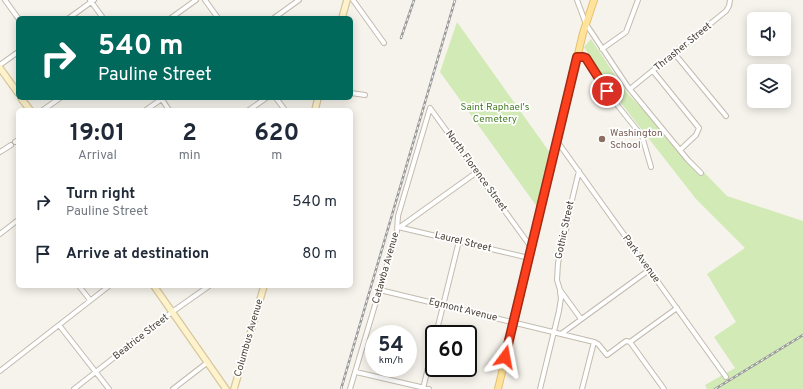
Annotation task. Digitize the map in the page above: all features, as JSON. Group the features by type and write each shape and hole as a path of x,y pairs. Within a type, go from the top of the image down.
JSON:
{"main road":[{"path":"498,389 577,57 594,0"}],"street":[{"path":"5,0 17,16"},
{"path":"175,16 196,0"},
{"path":"206,0 217,16"},
{"path":"277,16 299,0"},
{"path":"343,16 347,0"},
{"path":"353,0 384,43"},
{"path":"577,0 586,24 630,89 701,173"},
{"path":"602,49 626,32 638,0"},
{"name":"Thrasher Street","path":"630,89 726,11 730,0"},
{"path":"71,16 92,1 102,16"},
{"path":"674,53 726,116"},
{"path":"16,54 0,66 16,90"},
{"path":"577,57 586,58 610,96 642,136 651,167"},
{"path":"653,71 699,128 696,135 680,150"},
{"path":"353,93 365,95"},
{"path":"46,108 57,100"},
{"path":"149,108 159,100"},
{"path":"252,108 263,100"},
{"name":"North Florence Street","path":"426,124 430,108 531,247"},
{"name":"Catawba Avenue","path":"350,389 399,227 398,216 426,124"},
{"name":"Park Avenue","path":"557,141 726,377"},
{"path":"0,152 15,142"},
{"name":"Gothic Street","path":"540,389 561,298 557,280 558,264 566,235 571,204 579,171"},
{"path":"399,227 477,172"},
{"path":"0,234 16,222"},
{"name":"Laurel Street","path":"399,227 529,258"},
{"path":"438,325 459,241"},
{"path":"562,334 649,270"},
{"path":"81,288 90,300"},
{"path":"0,371 106,288"},
{"path":"155,288 226,389"},
{"name":"Beatrice Street","path":"74,389 172,312 206,288"},
{"name":"Columbus Avenue","path":"234,389 263,288"},
{"name":"Egmont Avenue","path":"380,290 594,342"},
{"name":"Gothic Street","path":"560,290 581,319"},
{"path":"582,389 594,342 598,344 607,355 626,341 630,342 677,308"},
{"path":"59,325 109,389"},
{"path":"630,342 664,389"},
{"path":"173,389 208,362"},
{"path":"356,372 429,389"},
{"path":"423,388 426,377"}],"green space":[{"name":"Saint Raphael's Cemetery","path":"457,22 553,157 540,211 440,72"},
{"path":"591,39 627,93 727,196 803,221 803,389 707,389 705,385 735,368 714,337 736,322 707,274 745,248 696,199 621,103 584,47"}],"railway":[{"path":"401,38 414,0"},
{"path":"341,389 455,0"},
{"path":"715,389 803,335"}],"place":[{"name":"Washington School","path":"602,139"}],"route":[{"path":"505,357 577,57 586,58 607,91"}]}
